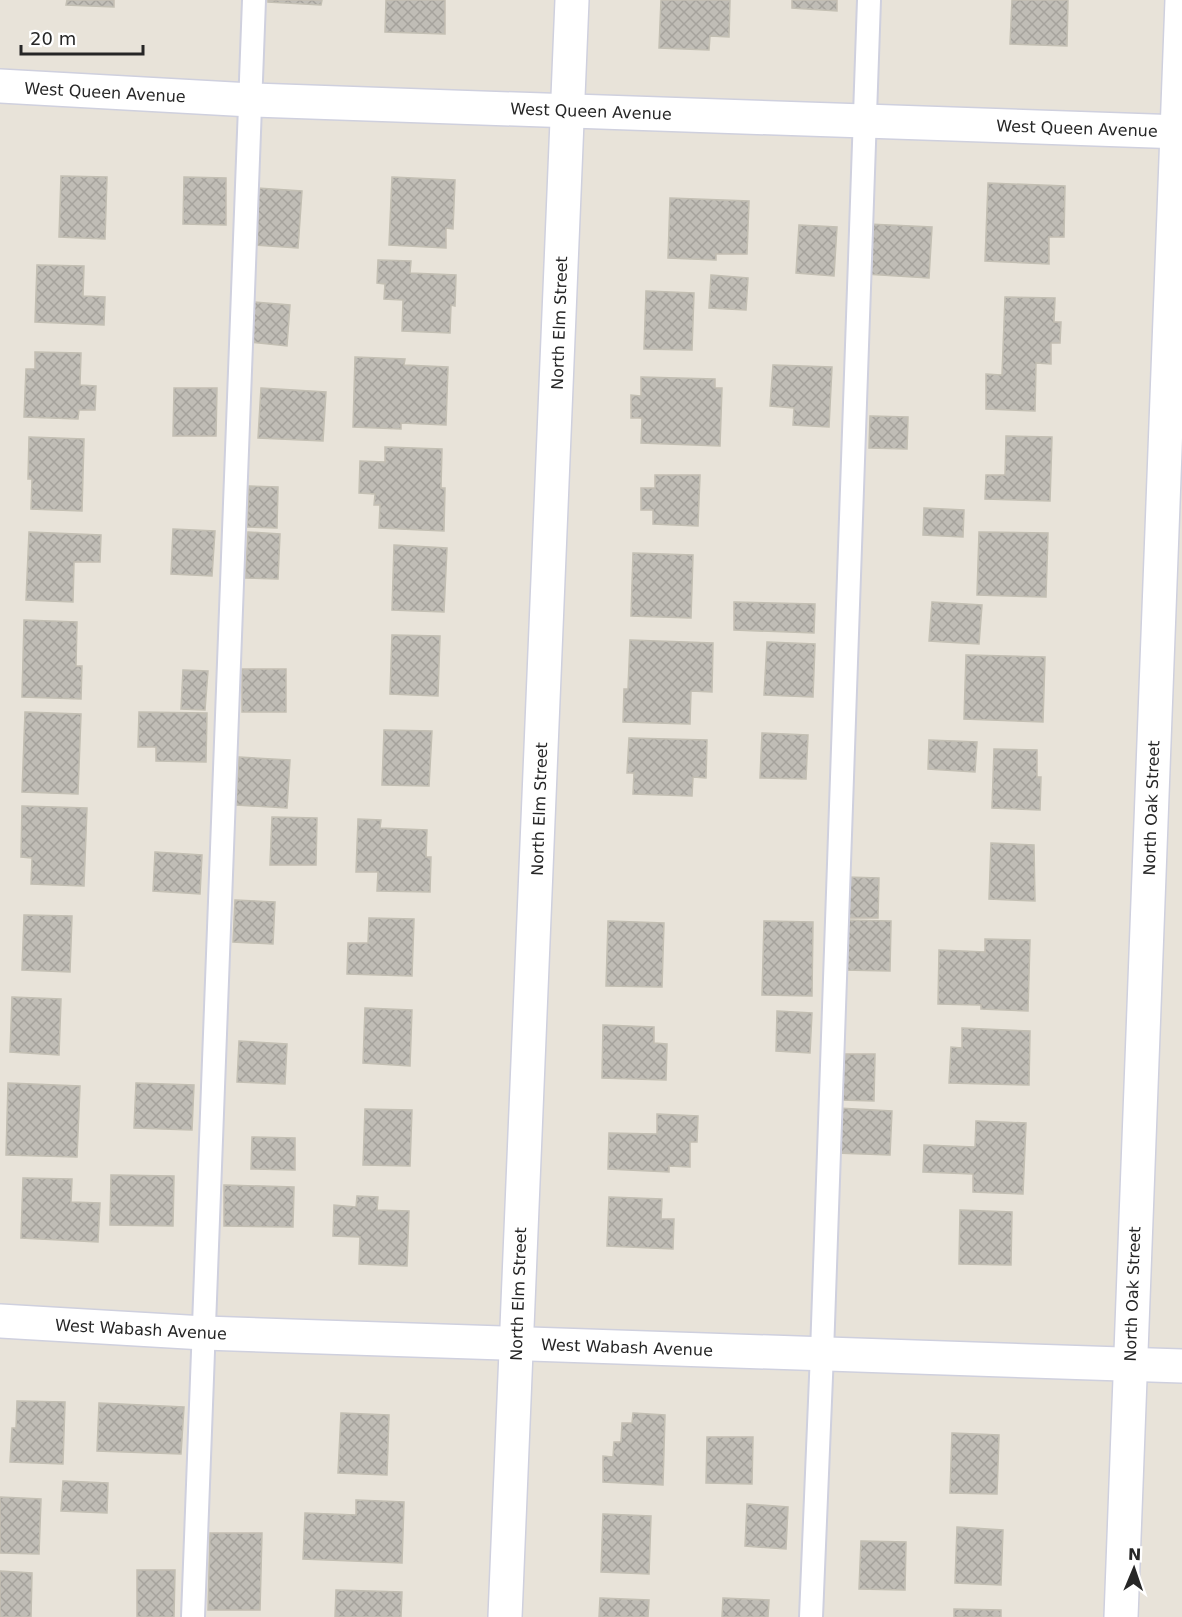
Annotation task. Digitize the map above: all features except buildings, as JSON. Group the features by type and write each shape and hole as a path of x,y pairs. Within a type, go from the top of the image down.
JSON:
{"street":[{"name":"North Elm Street","path":"505,1617 572,0"},
{"name":"North Oak Street","path":"1121,1617 1129,1364 1180,132 1182,0"},
{"name":"West Queen Avenue","path":"0,86 250,99 1180,132"},
{"name":"West Wabash Avenue","path":"0,1320 204,1333 1182,1366"}],"lane":[{"path":"193,1617 254,0"},
{"path":"811,1617 869,0"}]}
